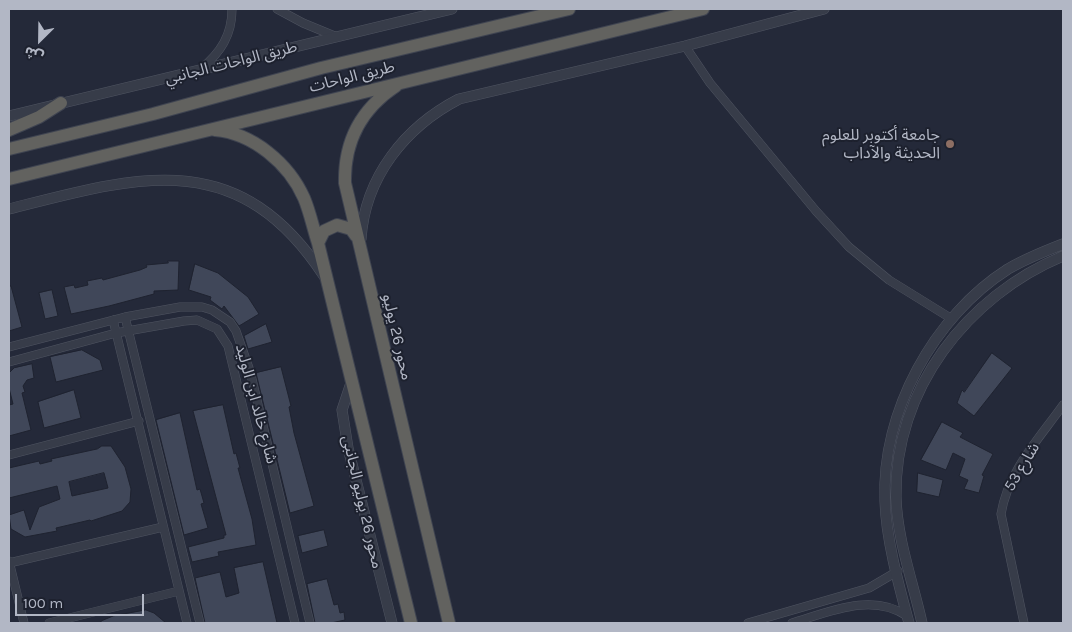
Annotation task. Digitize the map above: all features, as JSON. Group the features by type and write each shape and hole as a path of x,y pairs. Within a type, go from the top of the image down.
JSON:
{"highway":[{"name":"طريق الواحات","path":"9,149 153,114 321,68 569,9"},
{"name":"طريق الواحات","path":"9,179 703,9"},
{"name":"محور 26 يوليو","path":"407,80 385,93 366,111 349,145 345,183 449,623"},
{"path":"9,130 39,117 61,103"},
{"path":"208,130 220,130 247,139 281,164 305,200 318,243 411,623"},
{"path":"318,243 324,231 337,225 351,229 356,236"}],"street":[{"path":"198,72 218,53 225,42 230,31 232,9"},
{"path":"277,9 303,23 337,37"},
{"name":"طريق الواحات الجانبي","path":"9,116 198,72 452,9"},
{"path":"360,250 364,216 372,191 383,168 403,140 443,107 459,99 685,46 824,9"},
{"path":"685,46 710,83 816,211 849,247 889,280 952,319"},
{"path":"9,209 121,182 158,180 211,186 244,198 266,212 299,242 327,280"},
{"path":"908,620 886,515 885,478 888,456 899,413 914,377 934,343 952,319 991,282 1008,269 1063,244"},
{"path":"922,623 898,520 896,478 903,436 924,382 945,347 986,302 1019,278 1063,256"},
{"name":"شارع خالد ابن الوليد","path":"9,347 125,317 180,307 197,307 212,310 230,322 236,330 250,371 310,623"},
{"path":"125,317 200,623"},
{"path":"113,320 187,623"},
{"name":"شارع خالد ابن الوليد","path":"9,362 128,330 197,320 217,329 224,336 228,346 296,623"},
{"name":"محور 26 يوليو الجانبى","path":"352,380 342,410 348,448 392,623"},
{"name":"شارع 53","path":"1024,623 1002,522 1001,514 1004,497 1019,465 1063,405"},
{"path":"9,455 139,421"},
{"path":"24,623 9,562 164,527"},
{"path":"277,543 290,539"},
{"path":"748,623 869,588 898,571 909,568"},
{"path":"49,623 179,591"},
{"path":"819,603 822,614"},
{"path":"792,623 866,603 877,603 898,610 908,620"}],"building":[{"path":"168,261 179,261 178,290 154,291 154,294 71,314 64,287 74,285 75,288 88,285 87,281 102,278 103,280 140,270 147,267 146,265 168,263"},
{"path":"195,264 218,273 248,297 259,314 239,326 224,306 222,309 210,300 211,297 189,290"},
{"path":"9,286 11,286 22,327 9,331"},
{"path":"52,290 58,316 45,319 39,293"},
{"path":"266,324 272,342 248,349 244,336"},
{"path":"82,350 100,360 103,370 56,382 50,357"},
{"path":"992,353 1012,368 974,416 957,403 962,390 964,392"},
{"path":"32,364 34,378 27,380 23,386 25,392 22,393 31,430 9,436 9,405 13,404 9,388 9,373 14,368"},
{"path":"281,367 291,406 289,407 294,433 314,506 290,513 256,373"},
{"path":"74,390 81,418 44,428 38,402"},
{"path":"223,405 234,454 236,453 240,468 238,468 252,519 256,545 218,552 219,556 192,562 188,547 224,538 224,535 226,535 193,411"},
{"path":"180,413 197,490 200,489 204,503 201,504 208,528 184,535 156,420"},
{"path":"942,422 963,433 960,437 993,454 982,475 984,476 979,493 964,489 968,480 959,476 965,459 953,453 946,470 921,460"},
{"path":"102,446 111,446 125,467 131,489 130,502 122,511 91,521 56,528 57,531 25,537 11,529 9,515 24,510 30,530 39,507 60,499 57,486 9,498 9,468 39,461 40,464 52,461 51,459 97,449","holes":["104,473 108,488 72,496 69,482"]},
{"path":"918,473 943,480 939,497 917,492"},
{"path":"324,530 328,546 302,553 298,536"},
{"path":"263,562 277,623 205,623 195,578 220,572 226,597 239,593 234,568"},
{"path":"327,579 334,605 338,604 340,613 344,612 345,620 331,623 315,623 307,584"},
{"path":"146,610 154,613 166,623 101,623 101,621 113,616"}],"place":[{"name":"جامعة أكتوبر للعلوم الحديثة والآداب","path":"950,144"}]}
